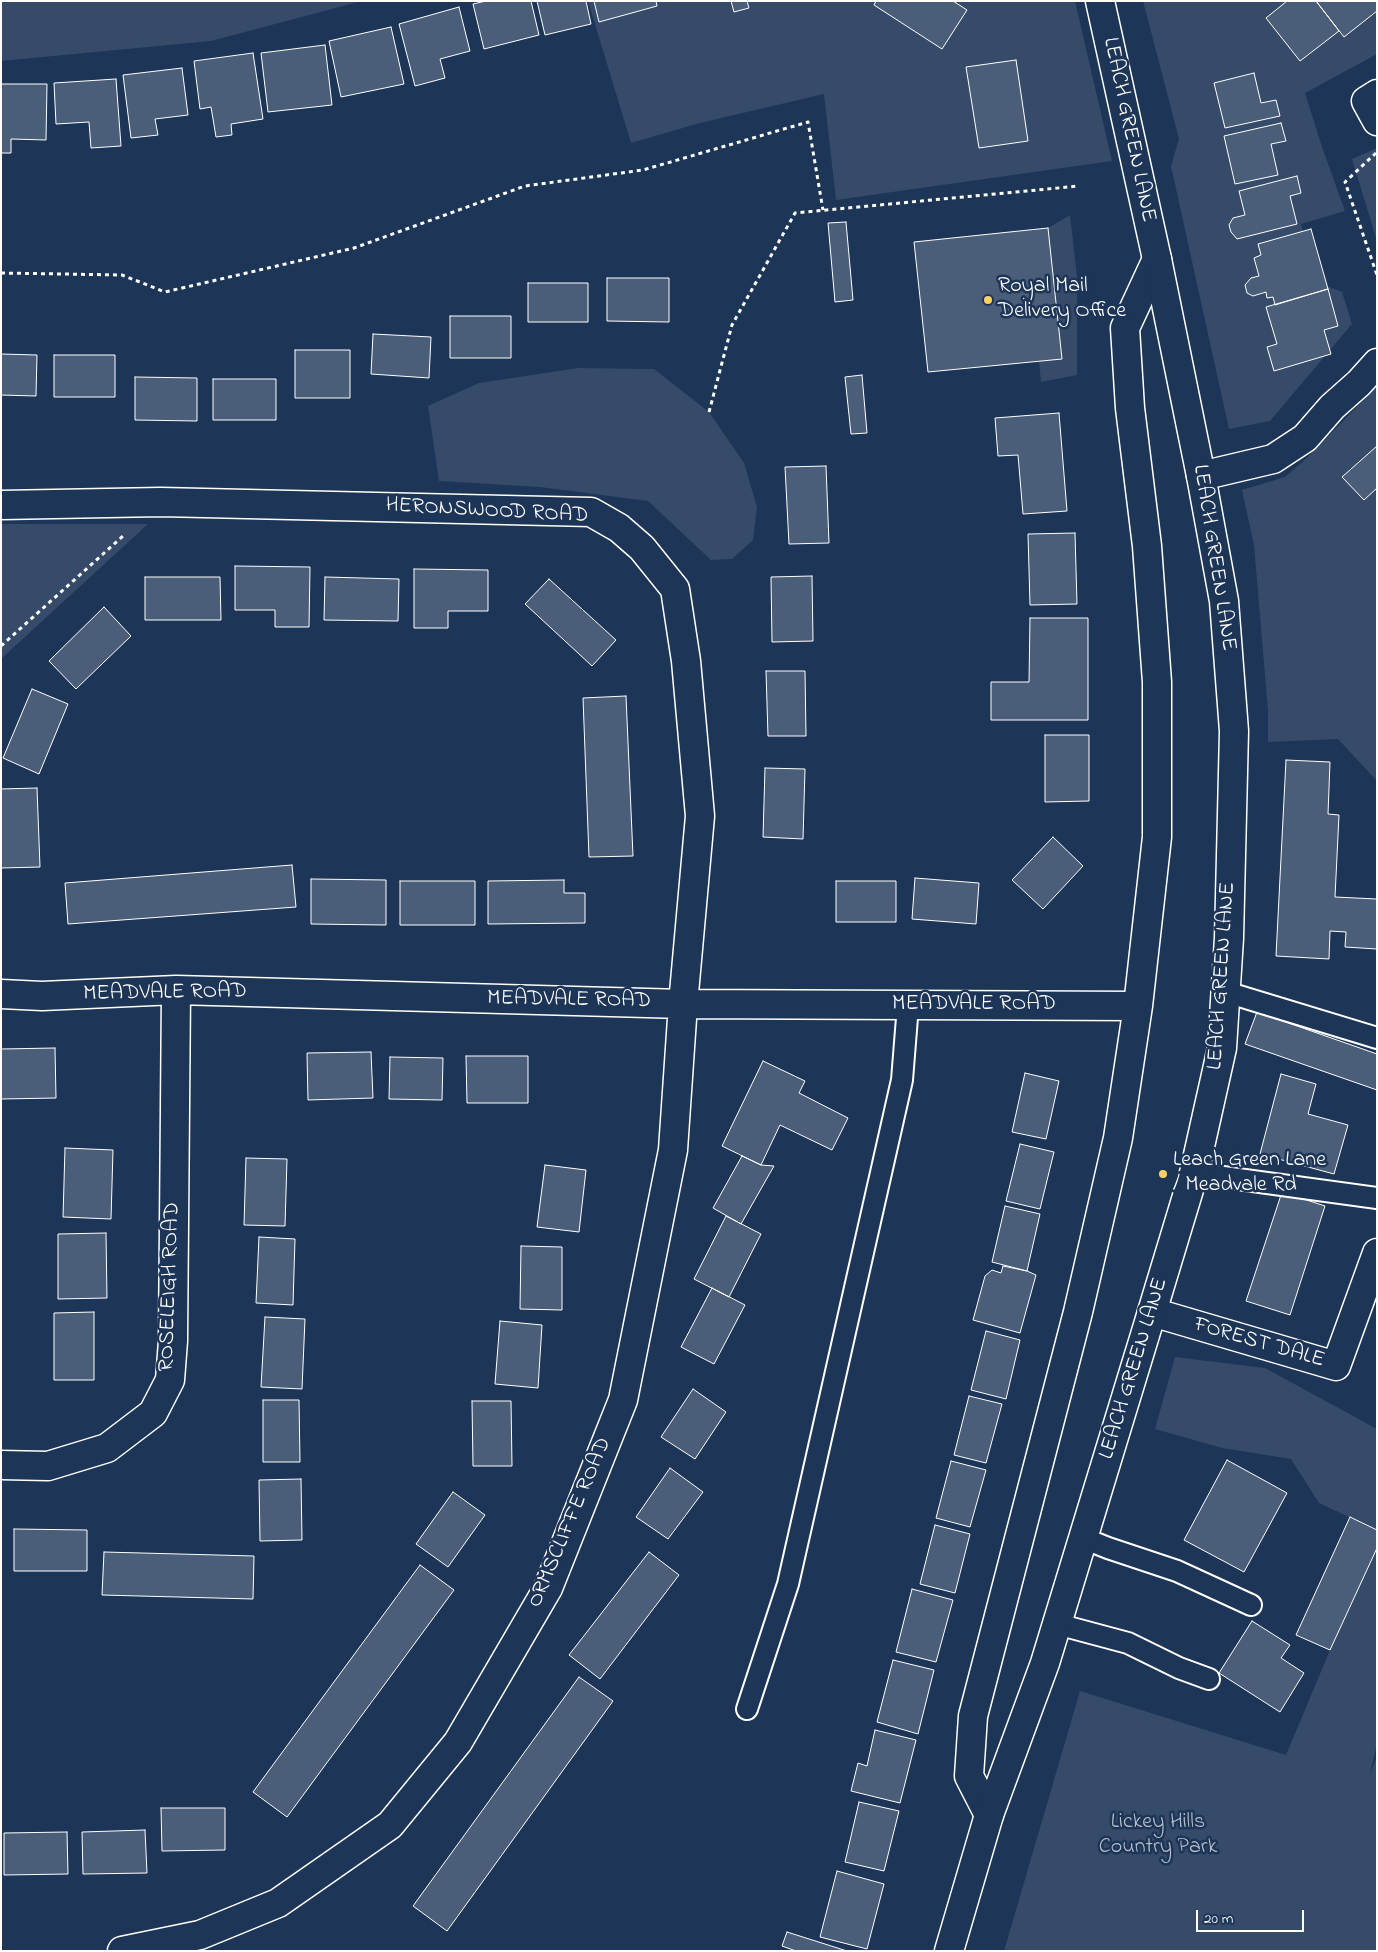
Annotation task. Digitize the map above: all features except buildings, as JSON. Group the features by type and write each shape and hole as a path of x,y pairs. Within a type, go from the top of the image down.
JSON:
{"street":[{"name":"LEACH GREEN LANE","path":"949,1951 989,1815 1045,1663 1152,1312 1194,1173 1222,1048 1229,938 1234,731 1224,601 1157,259 1100,1"},
{"path":"1377,94 1366,101 1377,122"},
{"path":"989,1815 969,1776 972,1716 1034,1485 1080,1302 1118,1138 1138,1006 1157,837 1157,682 1147,546 1130,408 1125,328 1157,259"},
{"path":"1201,476 1273,459 1305,438 1332,407 1359,383 1377,363"},
{"name":"HERONSWOOD ROAD","path":"1,505 161,502 591,512 619,528 642,548 676,589 686,661 700,816 683,1004"},
{"name":"MEADVALE ROAD","path":"1,994 42,996 176,990 683,1004 1138,1006"},
{"name":"ROSELEIGH ROAD","path":"1,1465 48,1466 107,1448 153,1413 170,1380 173,1341 176,990"},
{"name":"ORMSCLIFFE ROAD","path":"122,1951 200,1935 278,1903 390,1825 458,1742 548,1588 622,1400 673,1150 683,1004"},
{"name":"FOREST DALE","path":"1152,1312 1336,1366 1377,1253"}],"lane":[{"path":"1226,992 1377,1038"},
{"path":"747,1709 788,1584 902,1080 908,1005"},
{"path":"1194,1173 1377,1198"},
{"path":"1083,1538 1177,1571 1251,1605"},
{"path":"1057,1624 1128,1643 1179,1668 1209,1679"}],"path":[{"path":"1,274 122,275 165,292 354,248 525,186 643,170 808,122 823,210"},
{"path":"1377,152 1345,182 1377,275"},
{"path":"709,412 732,325 795,213 1079,186"},
{"path":"1,646 125,535"}],"green space":[{"path":"1,1 362,1 211,41 1,61"},
{"path":"588,1 1075,1 1112,161 836,200 824,94 700,123 631,143"},
{"path":"1143,1 1377,1 1377,54 1305,93 1345,211 1301,224 1319,283 1342,292 1352,324 1270,421 1229,429 1171,166 1179,139"},
{"path":"1377,148 1377,241 1352,159"},
{"path":"1070,215 1077,277 1077,375 1041,382 1039,361 1062,358 1048,228"},
{"path":"578,368 654,369 709,412 744,463 757,507 753,540 732,559 711,560 648,501 540,487 439,481 428,406 479,383"},
{"path":"1377,386 1377,781 1338,739 1268,742 1268,711 1254,545 1242,490 1285,477 1308,457"},
{"path":"1,524 148,524 1,659"},
{"path":"1175,1357 1265,1368 1377,1429 1377,1530 1319,1503 1291,1459 1222,1448 1155,1429"},
{"name":"Lickey Hills Country Park","path":"1377,1548 1377,1744 1370,1774 1377,1756 1377,1951 1004,1951 1080,1691 1286,1755 1330,1650"}],"place":[{"name":"Royal Mail Delivery Office","path":"988,300"},
{"name":"Leach Green Lane / Meadvale Rd","path":"1163,1174"}]}
